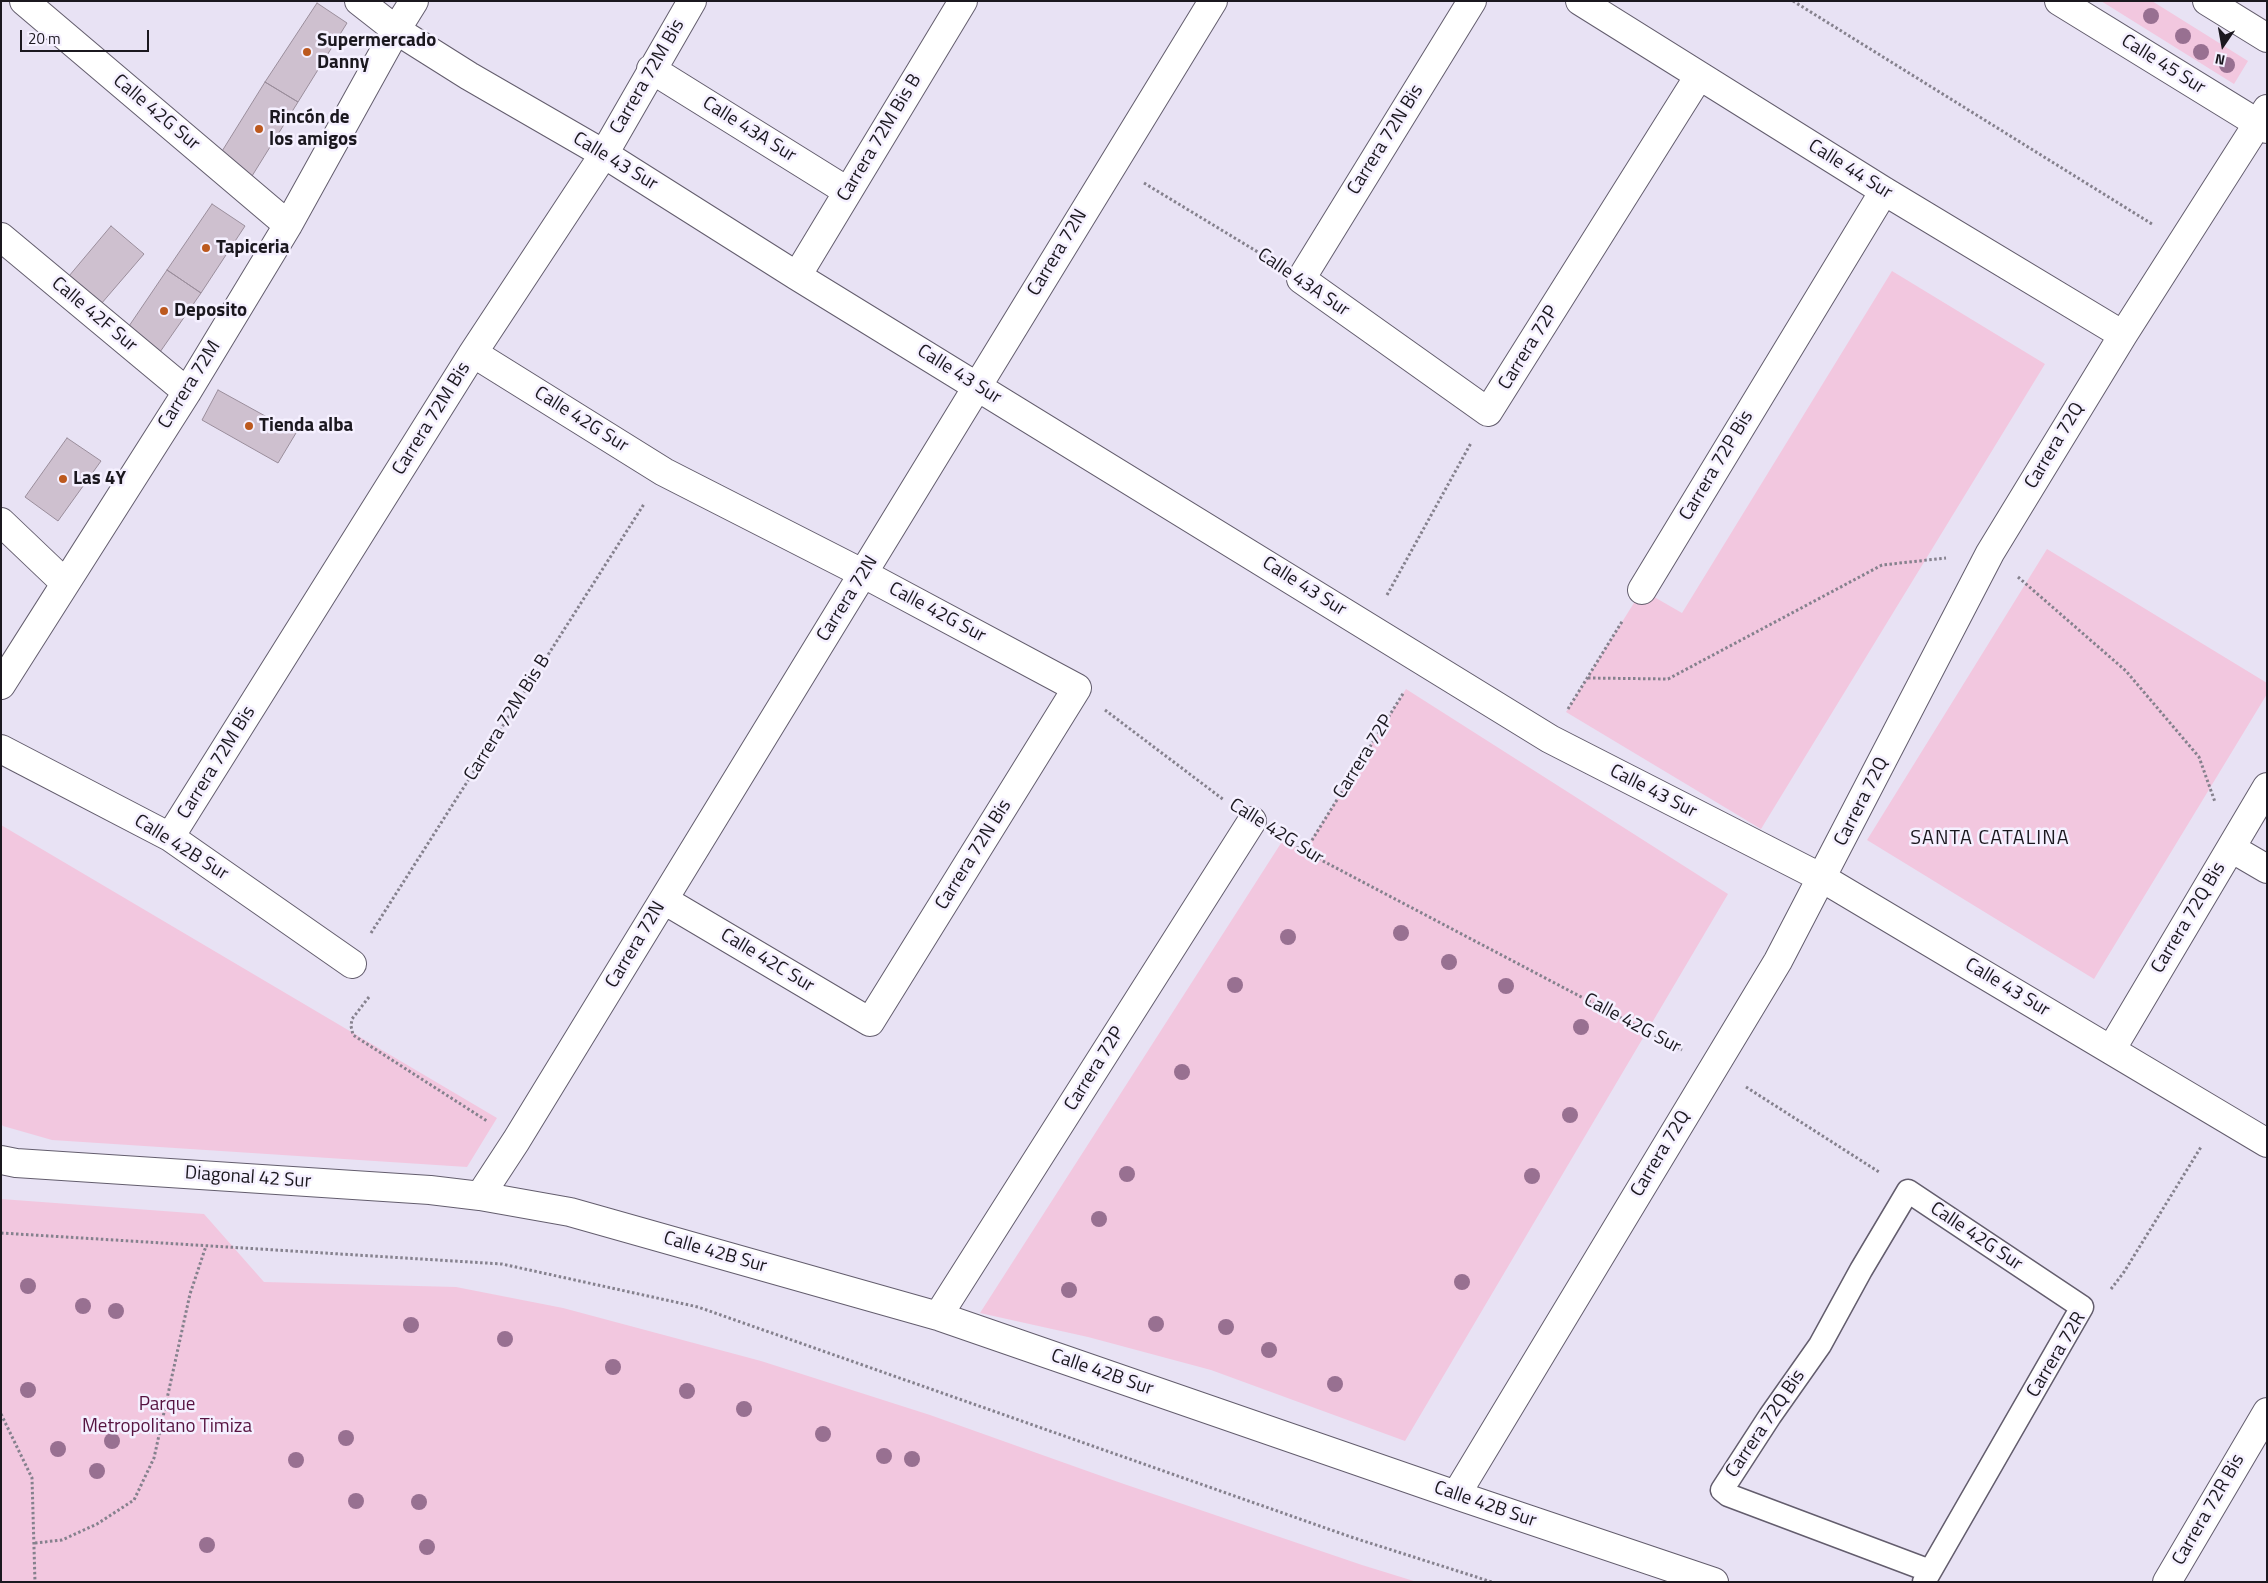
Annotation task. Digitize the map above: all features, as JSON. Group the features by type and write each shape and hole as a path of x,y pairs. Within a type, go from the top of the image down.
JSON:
{"street":[{"name":"Calle 42G Sur","path":"24,1 288,225"},
{"name":"Calle 43 Sur","path":"359,1 396,30 469,76 604,154 797,276 1550,739 1822,878 2267,1143"},
{"name":"Carrera 72M","path":"1,685 187,392 288,225 414,1"},
{"name":"Carrera 72M Bis","path":"170,837 473,353 604,154 651,69 692,1"},
{"name":"Carrera 72M Bis B","path":"797,276 963,1"},
{"name":"Carrera 72N","path":"480,1196 516,1141 864,574 1213,1"},
{"name":"Carrera 72N Bis","path":"1301,279 1472,1"},
{"name":"Calle 44 Sur","path":"1580,1 1884,192 2123,334"},
{"name":"Calle 45 Sur","path":"2059,1 2264,120"},
{"path":"2207,1 2267,38"},
{"name":"Calle 43A Sur","path":"651,69 848,190"},
{"name":"Carrera 72P","path":"1488,412 1699,76"},
{"name":"Carrera 72Q","path":"1456,1496 1778,961 1990,553 2123,334 2264,120"},
{"name":"Carrera 72P Bis","path":"1642,590 1884,192"},
{"name":"Calle 42F Sur","path":"1,237 187,392"},
{"name":"Calle 43A Sur","path":"1301,279 1488,412"},
{"name":"Calle 42G Sur","path":"473,353 664,472 864,574 1077,688"},
{"path":"1,522 65,583"},
{"name":"Carrera 72N Bis","path":"870,1022 1077,688"},
{"name":"Calle 42B Sur","path":"1,749 170,837 352,964"},
{"name":"Carrera 72Q Bis","path":"2111,1050 2267,787"},
{"name":"Carrera 72P","path":"938,1316 1252,821"},
{"path":"2231,848 2267,869"},
{"name":"Calle 42C Sur","path":"664,900 870,1022"},
{"name":"Diagonal 42 Sur","path":"9,1161 430,1190 480,1196"},
{"name":"Calle 42B Sur","path":"480,1196 570,1212 938,1316 1456,1496 1714,1582"},
{"name":"Carrera 72R Bis","path":"2167,1582 2267,1412"}],"lane":[{"name":"Calle 42G Sur","path":"1908,1191 2082,1307"},
{"name":"Carrera 72Q Bis","path":"1908,1191 1861,1270 1820,1346 1770,1416 1722,1490 1728,1495 1927,1576"},
{"name":"Carrera 72R","path":"1927,1576 2082,1307"}],"path":[{"path":"1794,1 2182,243"},
{"name":"Calle 43A Sur","path":"1112,164 1301,279"},
{"path":"1369,628 1488,412"},
{"name":"Carrera 72M Bis B","path":"352,964 664,472"},
{"path":"1588,678 1668,679 1882,565 1990,553 2126,671 2199,757 2231,848"},
{"path":"1550,739 1642,590"},
{"name":"Carrera 72P","path":"1304,853 1423,661"},
{"name":"Calle 42G Sur","path":"1077,688 1252,821 1304,853 1714,1066 1908,1191"},
{"path":"352,964 372,972 374,981 371,995 352,1019 353,1035 516,1141"},
{"name":"Carrera 72R","path":"2082,1307 2094,1304 2106,1296 2124,1272 2221,1116"},
{"path":"1,1233 502,1264 698,1307 1351,1537 1492,1582"},
{"path":"35,1543 62,1540 97,1524 134,1500 154,1458 190,1294 206,1246"},
{"path":"1,1414 32,1478 35,1582"}],"green space":[{"path":"2101,1 2152,1 2248,61 2234,84"},
{"path":"1892,271 2045,364 1761,829 1566,712 1642,590 1682,613"},
{"path":"2047,549 2267,683 2267,694 2094,979 1867,840"},
{"path":"1406,689 1728,894 1405,1441 1211,1370 1088,1337 980,1313 1283,840 1304,852"},
{"path":"1,825 497,1118 467,1167 52,1140 3,1126 1,1124"},
{"name":"Parque Metropolitano Timiza","path":"1,1199 204,1214 264,1282 456,1287 563,1308 761,1361 930,1415 1121,1483 1417,1582 1,1582"}],"building":[{"name":"Supermercado Danny","path":"317,3 347,23 298,102 265,82"},
{"name":"Rincón de los amigos","path":"265,82 298,102 252,176 219,156"},
{"name":"Tapiceria","path":"212,204 245,226 201,293 167,270"},
{"path":"111,226 144,254 101,304 69,276"},
{"name":"Deposito","path":"167,270 201,293 160,352 127,329"},
{"name":"Tienda alba","path":"218,390 296,433 278,463 202,420"},
{"name":"Las 4Y","path":"67,438 101,461 58,521 25,497"}],"place":[{"name":"Supermercado Danny","path":"307,52"},
{"name":"Rincón de los amigos","path":"259,129"},
{"name":"Tapiceria","path":"206,248"},
{"name":"Deposito","path":"164,311"},
{"name":"Tienda alba","path":"249,426"},
{"name":"Las 4Y","path":"63,479"}],"district":[{"name":"SANTA CATALINA","path":"1990,839"}]}
